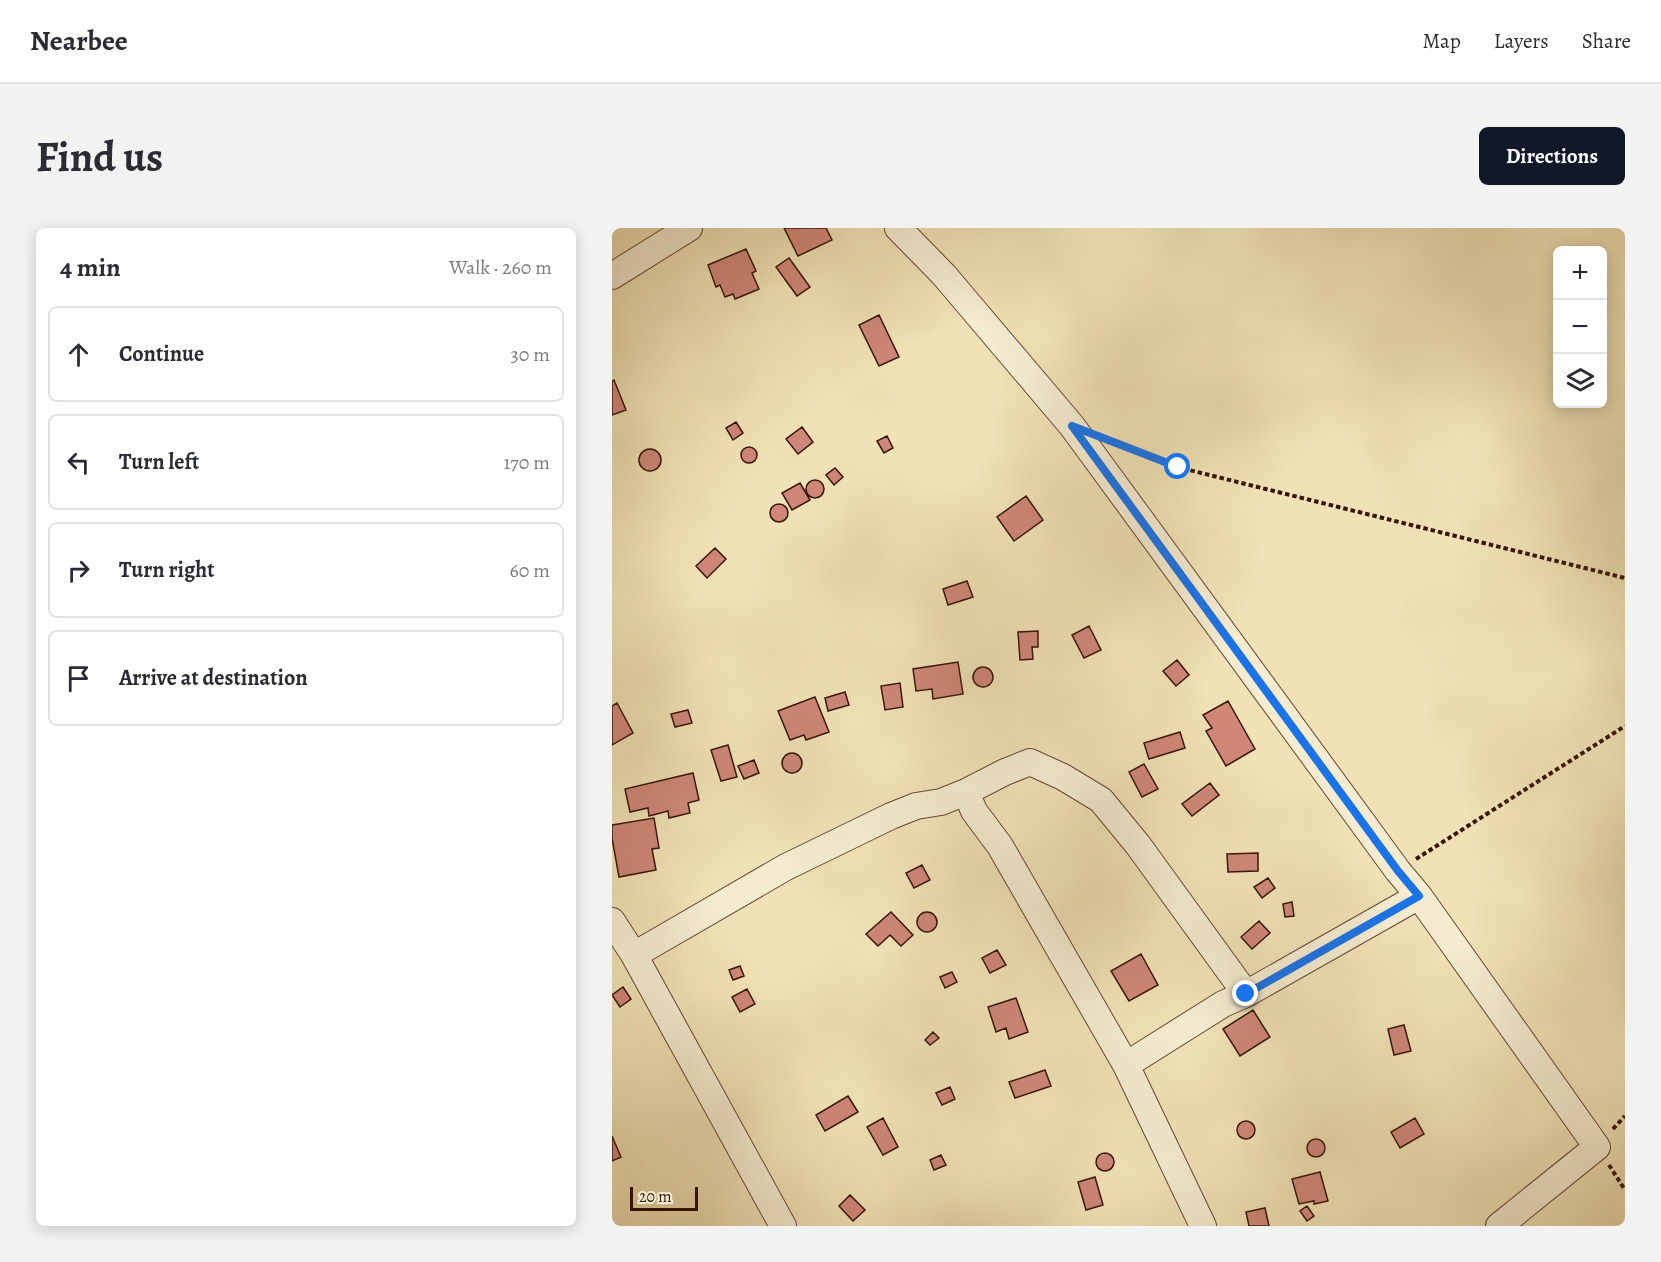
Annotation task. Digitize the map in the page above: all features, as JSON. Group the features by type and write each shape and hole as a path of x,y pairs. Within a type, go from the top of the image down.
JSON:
{"street":[{"path":"614,272 689,228"},
{"path":"898,228 944,275 1072,426 1398,871 1419,896 1597,1147 1499,1226"},
{"path":"634,956 786,867 908,809 941,802 1030,762 1063,777 1101,800 1138,845 1246,994"},
{"path":"966,792 974,811 1000,846 1126,1065 1203,1226"},
{"path":"1126,1065 1223,1004 1246,994 1419,896"},
{"path":"612,921 634,956 783,1226"}],"path":[{"path":"1072,426 1178,467 1625,578"},
{"path":"1398,871 1625,726"}],"building":[{"path":"784,228 826,228 832,240 798,256"},
{"path":"746,249 756,271 752,273 759,289 735,299 733,294 725,297 720,285 716,287 708,265"},
{"path":"789,258 810,287 797,296 776,267"},
{"path":"879,315 899,357 879,366 859,325"},
{"path":"614,380 626,410 612,415 612,381"},
{"path":"736,422 743,433 733,440 726,428"},
{"path":"802,427 813,442 798,454 786,439"},
{"path":"887,436 893,448 884,453 877,441"},
{"path":"749,447 757,455 749,463 741,455"},
{"path":"650,449 658,452 661,460 658,468 650,471 642,468 639,460 642,452"},
{"path":"835,468 843,477 834,485 826,475"},
{"path":"815,480 823,485 824,489 819,497 815,498 807,493 806,489 811,481"},
{"path":"800,483 810,500 792,510 782,493"},
{"path":"1026,496 1043,520 1014,541 997,517"},
{"path":"779,504 787,509 788,513 783,521 779,522 771,517 770,513 775,505"},
{"path":"715,548 726,559 707,578 696,566"},
{"path":"967,581 973,597 948,605 943,589"},
{"path":"1089,626 1101,650 1084,658 1072,635"},
{"path":"1038,631 1038,647 1032,647 1033,659 1020,660 1018,632"},
{"path":"1177,660 1189,675 1176,686 1163,671"},
{"path":"958,662 963,694 933,699 932,689 916,691 913,669"},
{"path":"979,667 987,667 993,673 993,681 987,687 979,687 973,681 973,673"},
{"path":"900,683 903,707 885,710 881,686"},
{"path":"845,692 849,705 828,711 825,698"},
{"path":"815,697 829,732 806,740 804,735 790,740 778,711"},
{"path":"1228,701 1255,749 1226,766 1206,731 1212,728 1203,715"},
{"path":"617,703 633,733 612,745 612,706"},
{"path":"688,710 692,723 675,727 671,714"},
{"path":"1180,732 1185,748 1149,759 1144,743"},
{"path":"728,745 737,777 721,781 711,750"},
{"path":"792,753 799,756 802,763 799,770 792,773 785,770 782,763 785,756"},
{"path":"754,760 759,773 744,779 738,766"},
{"path":"1144,764 1158,789 1142,797 1129,772"},
{"path":"693,773 699,800 688,803 690,813 669,818 668,811 649,816 648,808 630,812 625,789"},
{"path":"1210,783 1219,795 1192,816 1182,804"},
{"path":"654,818 659,848 652,849 656,870 619,877 612,825"},
{"path":"1258,853 1258,871 1228,872 1227,854"},
{"path":"922,865 930,880 914,888 906,873"},
{"path":"1268,878 1275,888 1262,898 1254,887"},
{"path":"1292,902 1294,916 1285,917 1283,904"},
{"path":"891,912 913,935 901,946 890,935 878,946 866,934"},
{"path":"927,912 934,915 937,922 934,929 927,932 920,929 917,922 920,915"},
{"path":"1259,921 1270,933 1252,949 1241,937"},
{"path":"997,950 1006,965 990,973 982,958"},
{"path":"1141,954 1158,985 1129,1001 1111,971"},
{"path":"740,966 744,976 733,980 729,970"},
{"path":"952,972 957,982 945,988 940,977"},
{"path":"623,987 631,999 620,1007 612,995"},
{"path":"747,989 755,1004 740,1012 732,997"},
{"path":"1016,998 1028,1032 1009,1039 1006,1028 996,1032 988,1007"},
{"path":"1253,1010 1270,1037 1240,1056 1223,1029"},
{"path":"1404,1025 1411,1051 1394,1055 1388,1029"},
{"path":"933,1032 939,1038 930,1045 925,1040"},
{"path":"1045,1070 1051,1086 1015,1098 1009,1082"},
{"path":"950,1087 955,1099 942,1105 936,1093"},
{"path":"848,1096 858,1112 825,1131 816,1115"},
{"path":"883,1118 898,1147 883,1155 867,1127"},
{"path":"1415,1118 1424,1134 1400,1148 1391,1132"},
{"path":"1246,1121 1252,1124 1255,1130 1252,1136 1246,1139 1240,1136 1237,1130 1240,1124"},
{"path":"612,1136 621,1157 612,1161"},
{"path":"1316,1139 1322,1142 1325,1148 1322,1154 1316,1157 1310,1154 1307,1148 1310,1142"},
{"path":"1105,1153 1111,1156 1114,1162 1111,1168 1105,1171 1099,1168 1096,1162 1099,1156"},
{"path":"941,1155 946,1165 934,1170 930,1160"},
{"path":"1320,1172 1328,1201 1299,1204 1292,1179"},
{"path":"1095,1177 1103,1205 1086,1210 1078,1182"},
{"path":"850,1195 865,1210 853,1221 839,1206"},
{"path":"1307,1206 1314,1216 1307,1221 1300,1211"},
{"path":"1265,1208 1269,1226 1249,1226 1246,1212"}],"route":[{"path":"1178,467 1072,426 1398,871 1419,896 1246,994"}]}
